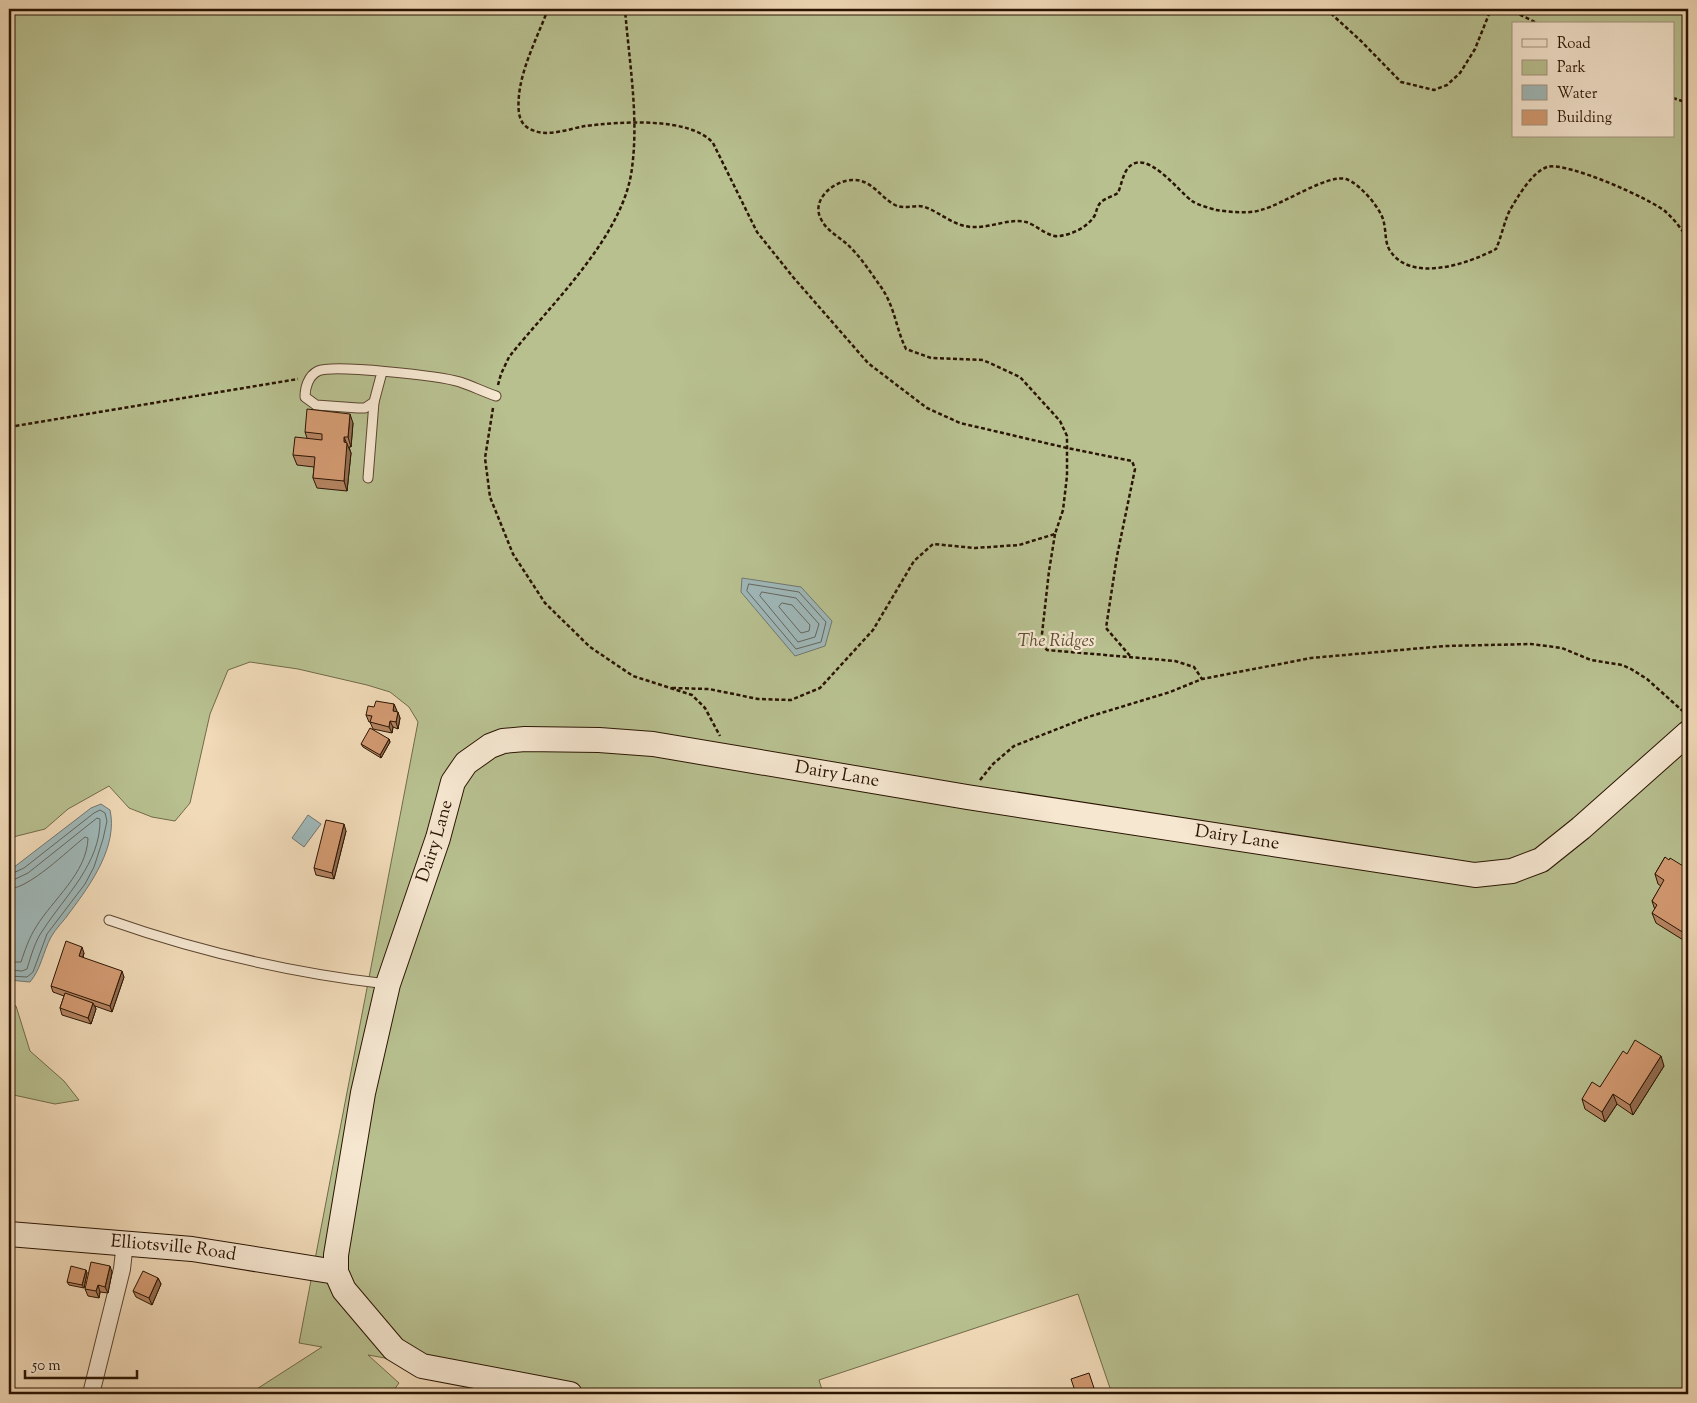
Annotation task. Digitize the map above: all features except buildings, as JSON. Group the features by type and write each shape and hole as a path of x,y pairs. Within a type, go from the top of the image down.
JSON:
{"street":[{"name":"Dairy Lane","path":"336,1272 338,1236 363,1093 388,984 438,838 453,782 461,767 478,753 503,741 556,739 653,744 967,797 1455,874 1486,875 1512,871 1540,860 1574,834 1688,733"},
{"name":"Elliotsville Road","path":"9,1234 125,1242 219,1253 336,1272"},
{"path":"91,1394 122,1269 125,1242"},
{"path":"336,1272 344,1290 373,1327 394,1349 406,1358 422,1366 570,1394"}],"lane":[{"path":"374,402 365,408 311,403 305,398 305,389 312,376 324,369 382,372 460,382 496,396"},
{"path":"368,478 374,402 382,372"},
{"path":"110,920 166,940 257,963 324,977 388,984"}],"path":[{"path":"548,9 521,82 519,108 522,122 529,129 544,133 588,126 634,123 668,125 704,135 708,138 728,172 739,200 756,232 868,363 894,384 927,408 960,423 1067,448 1132,460 1135,469 1116,556 1106,628 1131,657"},
{"path":"625,9 634,123 632,170 618,213 596,251 509,357 501,374 485,458 490,497 513,554 545,603 590,647 633,676 692,695 705,708 732,756"},
{"path":"1326,9 1361,40 1401,82 1434,90 1447,84 1460,73 1475,49 1491,9"},
{"path":"1508,9 1535,22"},
{"path":"1674,98 1688,103"},
{"path":"1202,679 1194,667 1175,661 1047,650 1041,643 1048,571 1055,534 1064,510 1067,436 1060,421 1020,377 983,360 931,358 906,349 897,332 894,310 882,288 849,246 832,233 820,219 819,207 822,198 830,188 842,180 856,180 870,184 895,205 907,208 922,206 970,227 990,227 1010,221 1025,222 1058,237 1082,228 1094,216 1097,206 1104,199 1118,193 1128,168 1135,163 1146,163 1161,171 1194,202 1213,209 1232,212 1260,211 1287,202 1321,183 1333,179 1346,179 1363,188 1384,221 1388,248 1396,258 1404,265 1431,268 1450,266 1483,256 1496,249 1509,211 1535,176 1547,167 1582,173 1638,196 1666,212 1688,239"},
{"path":"9,428 312,376"},
{"path":"672,688 709,688 758,699 791,700 820,688 853,652 872,630 914,561 933,544 975,548 1019,545 1055,534"},
{"path":"967,797 993,764 1014,746 1088,717 1170,692 1202,679 1311,658 1445,646 1531,644 1562,648 1591,660 1622,665 1647,679 1688,716"}],"green space":[{"name":"The Ridges","path":"9,9 1688,9 1688,1394 1112,1394 1078,1294 819,1380 823,1393 818,1394 588,1394 368,1355 399,1383 391,1394 249,1394 322,1347 299,1343 418,722 409,707 390,692 298,669 250,662 228,670 210,714 190,803 175,821 152,817 129,808 109,786 68,809 45,829 9,838"},
{"path":"9,1001 16,1006 30,1051 64,1081 79,1100 55,1104 9,1094"}],"water":[{"path":"742,578 801,587 832,621 825,646 795,656 741,592"},
{"path":"101,804 110,810 111,824 110,837 101,864 86,889 51,937 37,972 30,982 9,980 9,871 91,808"},
{"path":"308,815 321,824 304,847 292,838"}]}
